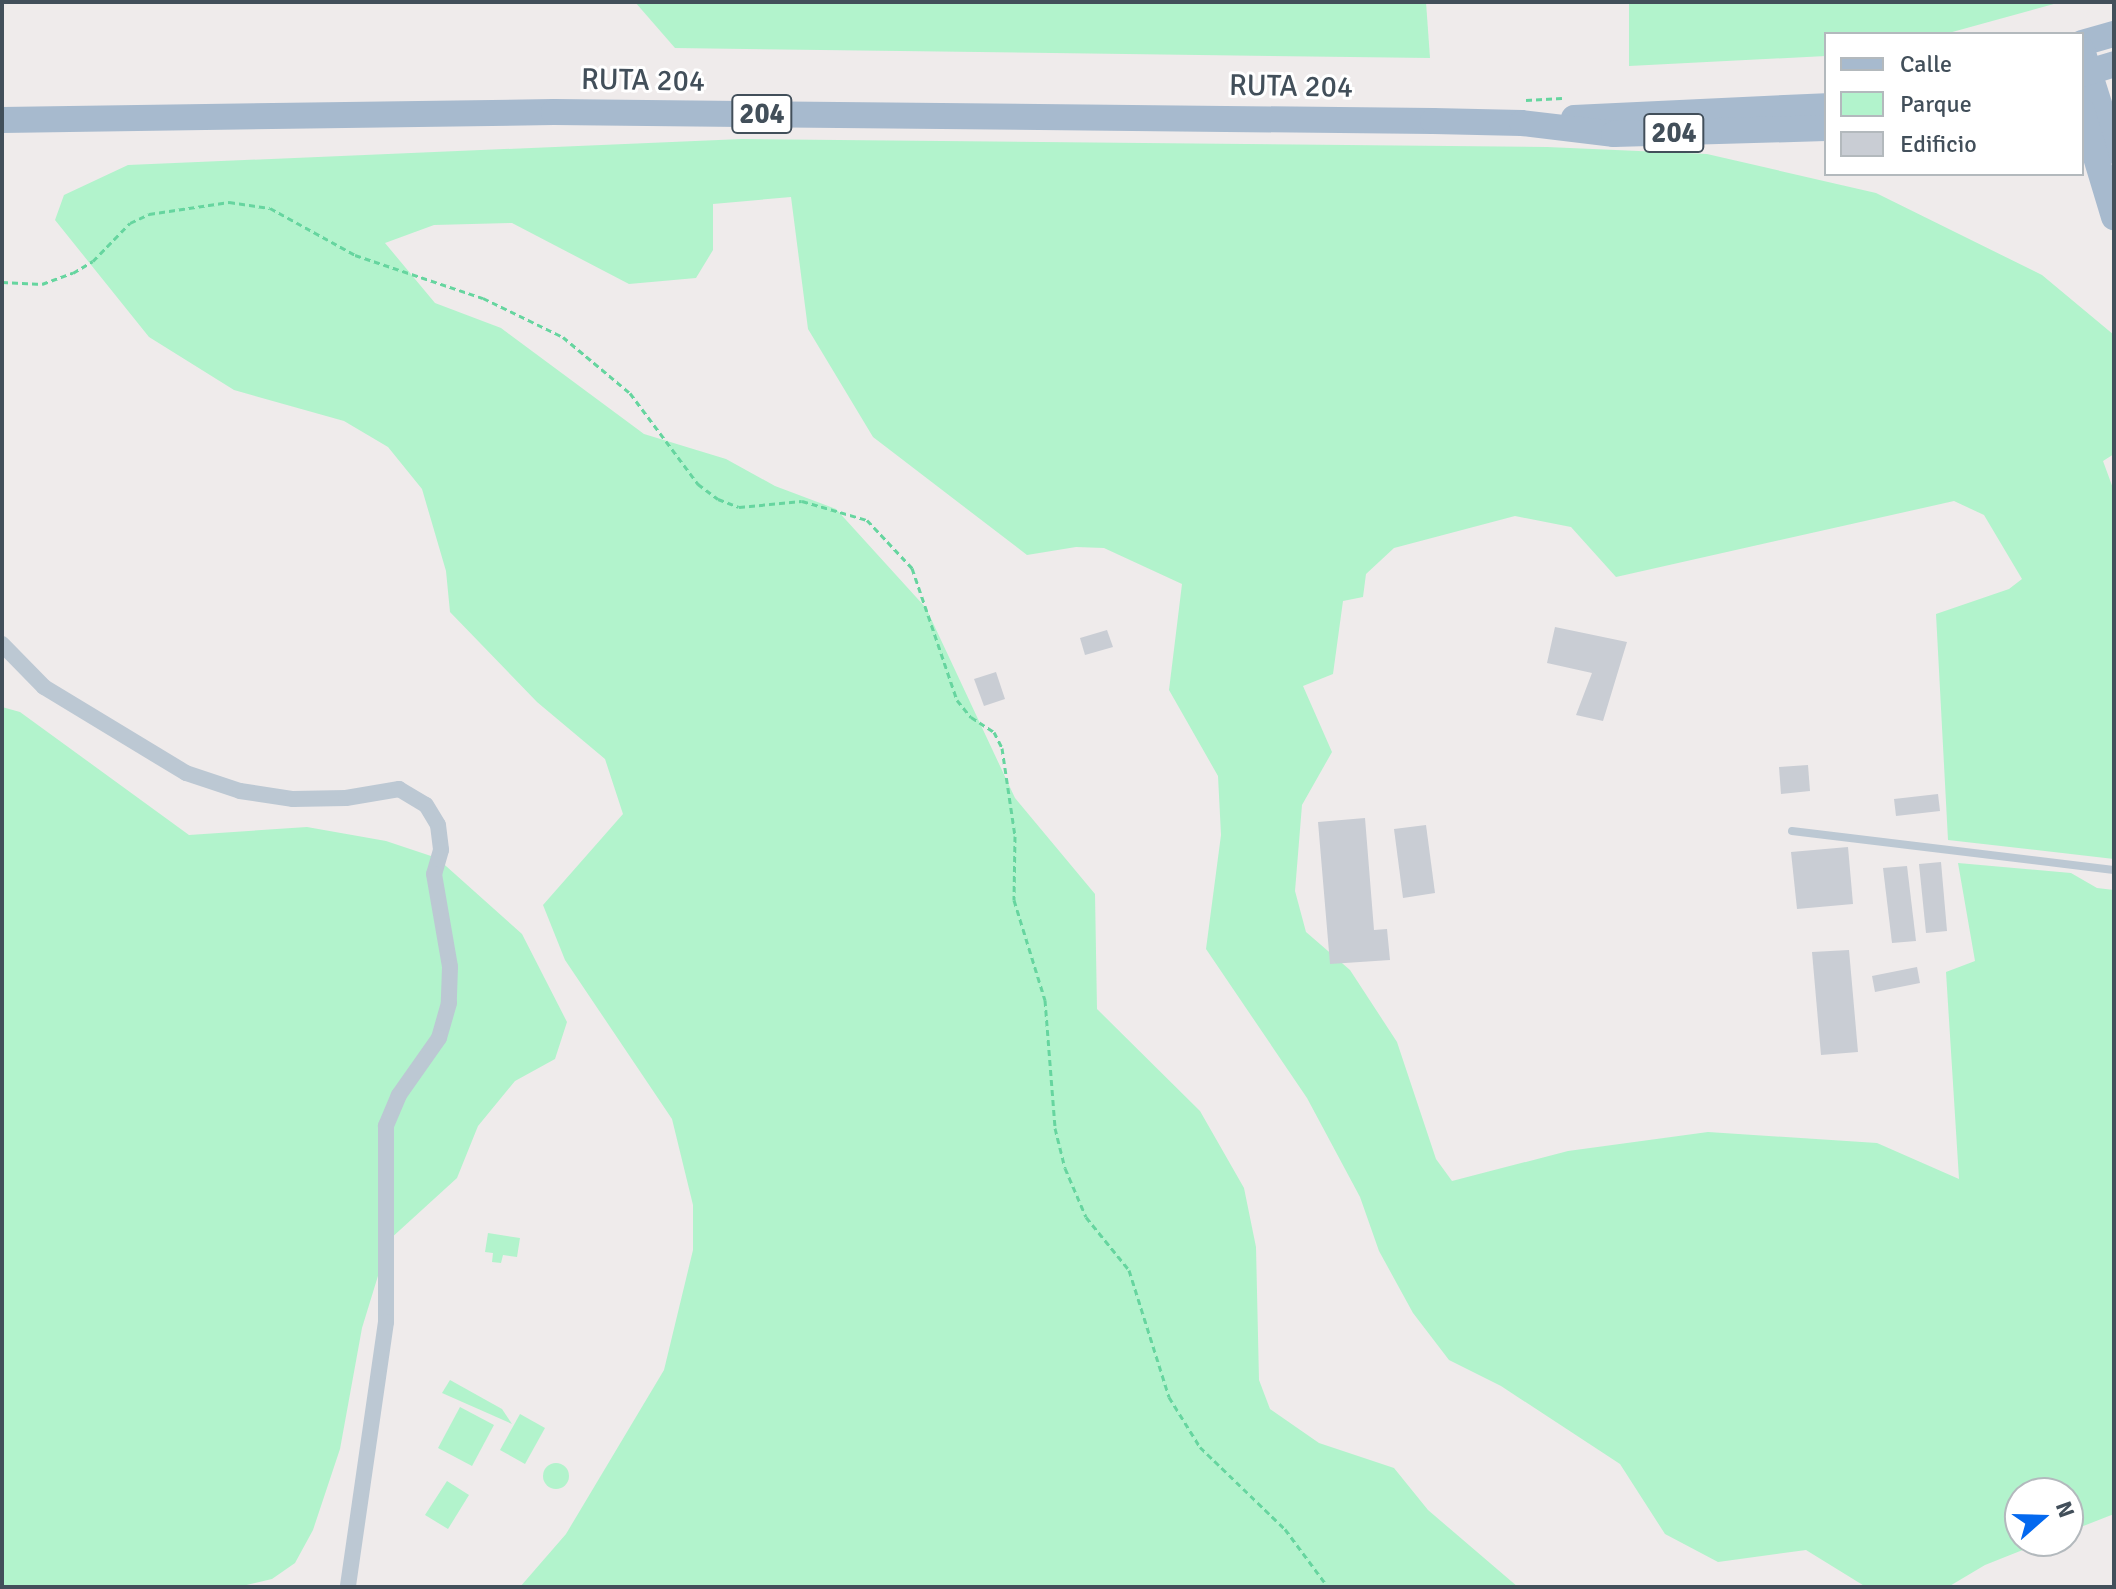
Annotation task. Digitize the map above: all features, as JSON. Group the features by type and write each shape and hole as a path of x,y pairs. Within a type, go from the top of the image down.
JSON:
{"main road":[{"path":"2084,42 2114,34"},
{"path":"2092,65 2112,144"},
{"path":"2112,144 2108,114 2114,89"},
{"name":"RUTA 204","path":"2,120 554,112 1522,123 1824,106"},
{"path":"2084,119 2114,217"},
{"name":"RUTA 204","path":"1522,123 1614,134 1824,128"}],"street":[{"path":"2,644 44,687 186,773 240,791 293,799 346,798 399,789 426,805 438,825 441,850 434,874 450,967 449,1003 439,1038 399,1095 386,1126 386,1322 348,1587"}],"lane":[{"path":"1792,831 2114,870"}],"path":[{"path":"2,282 26,286 63,277 93,261 130,223 149,214 229,202 270,208 355,255 483,298 563,337 630,393 698,484 718,499 739,507 802,501 867,520 912,568 957,700 971,717 994,732 1002,748 1015,836 1014,900 1045,1000 1055,1128 1065,1168 1086,1217 1129,1270 1169,1397 1192,1434 1285,1529 1328,1587"}],"green space":[{"path":"635,2 1426,2 1430,58 675,48"},
{"path":"1629,2 2061,2 1952,32 1824,32 1824,56 1629,66"},
{"path":"742,139 1547,147 1707,154 1876,193 2042,275 2114,335 2114,454 2103,461 2114,491 2114,859 1948,840 1936,614 2009,589 2022,579 1984,515 1954,501 1616,577 1571,527 1515,516 1394,548 1366,574 1363,597 1343,601 1333,674 1303,686 1332,752 1302,805 1295,891 1306,932 1350,970 1397,1042 1436,1159 1452,1181 1568,1151 1708,1132 1877,1143 1959,1179 1946,972 1975,961 1958,863 2071,873 2097,888 2114,890 2114,1514 2084,1526 2084,1477 2004,1477 2005,1557 1948,1587 1866,1587 1806,1550 1718,1562 1665,1534 1620,1464 1501,1386 1449,1360 1413,1313 1379,1251 1360,1197 1307,1098 1206,949 1221,835 1218,776 1169,690 1182,584 1104,548 1076,547 1027,555 873,437 808,329 791,197 713,204 713,250 696,278 629,284 512,223 434,225 385,243 435,303 501,328 644,434 726,459 775,486 836,509 926,608 1015,798 1095,894 1097,1009 1200,1111 1244,1188 1256,1247 1259,1380 1270,1409 1319,1443 1394,1468 1428,1510 1518,1587 520,1587 566,1534 664,1370 693,1250 693,1205 672,1119 565,960 543,905 623,814 605,759 537,702 450,612 446,571 422,489 388,447 344,421 234,390 149,337 55,220 64,195 128,165"},
{"path":"2,707 20,712 189,835 307,827 386,841 437,858 522,934 567,1022 555,1059 515,1081 478,1126 457,1178 389,1240 362,1328 340,1449 313,1530 295,1563 272,1579 238,1587 2,1587"},
{"path":"488,1233 520,1238 517,1257 503,1255 501,1263 492,1262 493,1253 485,1252"},
{"path":"450,1380 502,1409 512,1424 442,1393"},
{"path":"460,1407 494,1425 472,1466 438,1448"},
{"path":"520,1414 545,1428 525,1464 500,1450"},
{"path":"556,1463 565,1467 569,1476 565,1485 556,1489 547,1485 543,1476 547,1467"},
{"path":"447,1481 469,1495 448,1529 425,1515"}],"building":[{"path":"1555,627 1627,642 1603,721 1576,715 1592,673 1547,663"},
{"path":"1107,630 1113,647 1085,655 1080,638"},
{"path":"996,672 1005,699 984,706 974,679"},
{"path":"1808,765 1810,791 1781,794 1779,767"},
{"path":"1938,794 1940,811 1896,816 1894,799"},
{"path":"1365,818 1374,930 1387,929 1390,960 1330,964 1318,822"},
{"path":"1426,825 1435,893 1403,898 1394,829"},
{"path":"1848,847 1853,904 1797,909 1791,852"},
{"path":"1941,862 1947,931 1926,933 1919,864"},
{"path":"1907,866 1916,941 1892,943 1883,868"},
{"path":"1849,950 1858,1052 1821,1055 1812,952"},
{"path":"1917,967 1920,983 1875,992 1872,976"}]}
